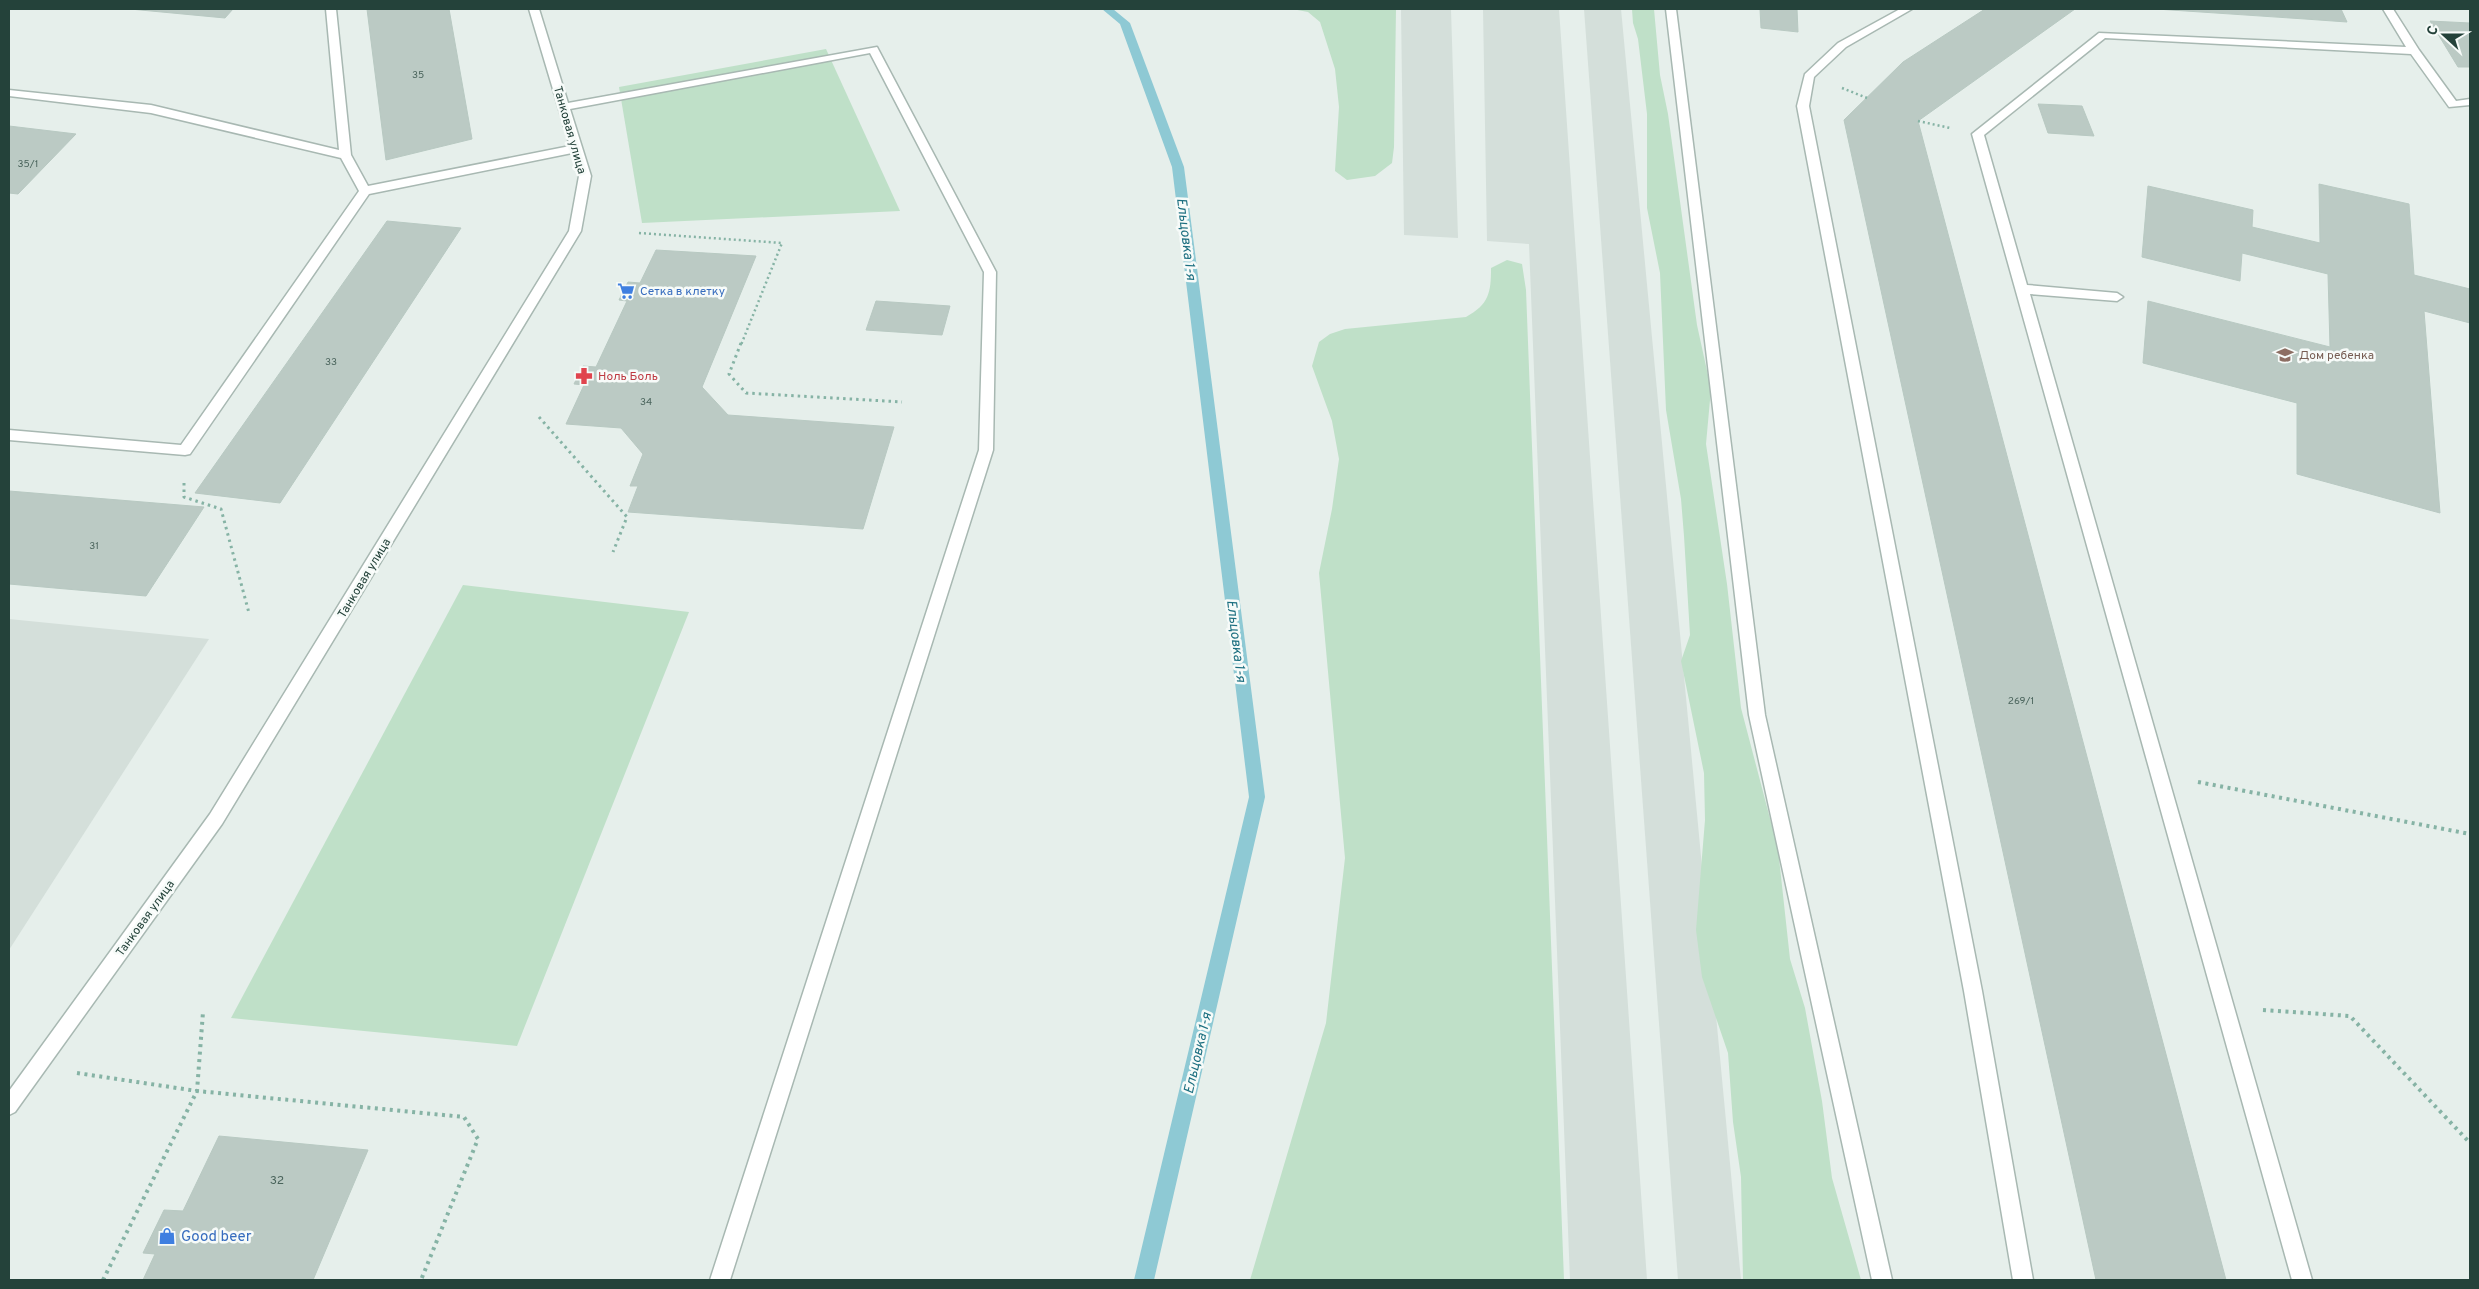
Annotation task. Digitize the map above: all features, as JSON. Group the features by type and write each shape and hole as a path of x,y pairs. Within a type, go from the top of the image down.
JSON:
{"street":[{"path":"331,9 345,154 365,191"},
{"name":"Танковая улица","path":"9,1106 216,819 575,231 585,176 534,9"},
{"path":"1671,9 1757,715 1882,1280"},
{"path":"1908,9 1842,45 1809,76 1804,106 1974,991 2023,1280"},
{"path":"2388,9 2414,51 2453,105 2470,102"},
{"path":"2302,1280 1978,134 2103,35 2414,51"},
{"path":"564,107 873,49 990,272 986,450 720,1280"},
{"path":"9,93 151,108 345,154"},
{"path":"9,435 185,450 365,191 577,148"},
{"path":"2022,289 2118,296"}],"path":[{"path":"639,233 782,243 729,374 746,393 902,402"},
{"path":"539,416 627,517 613,552"},
{"path":"185,450 184,497 221,509 249,612"},
{"path":"2160,775 2470,834"},
{"path":"2225,1011 2255,1009 2350,1016 2470,1143"},
{"path":"103,1280 197,1091 203,1012"},
{"path":"37,1067 197,1091 464,1117 478,1140 421,1280"}],"shaded area":[{"path":"1401,9 1451,9 1458,238 1404,235"},
{"path":"1483,9 1559,9 1647,1280 1570,1280 1529,244 1487,241"},
{"path":"1584,9 1621,9 1741,1280 1678,1280"},
{"path":"9,619 209,639 9,950"}],"green space":[{"path":"1292,9 1396,9 1394,147 1392,163 1375,176 1347,180 1335,171 1339,107 1335,69 1320,22 1308,12"},
{"path":"1632,9 1654,9 1660,75 1668,114 1697,325 1711,389 1706,444 1727,584 1741,708 1778,849 1790,959 1805,1008 1822,1101 1832,1178 1861,1280 1743,1280 1741,1177 1733,1122 1728,1053 1702,977 1696,930 1705,820 1704,773 1681,661 1690,635 1684,536 1681,499 1666,410 1660,273 1647,208 1647,114 1638,39 1633,23"},
{"path":"826,49 900,211 642,223 619,87"},
{"path":"1507,260 1522,264 1526,290 1564,1280 1250,1280 1326,1023 1345,858 1319,573 1332,509 1339,459 1332,421 1312,366 1319,342 1330,334 1345,329 1466,317 1480,307 1487,297 1491,268"},
{"path":"463,585 689,612 517,1046 231,1018"}],"building":[{"path":"130,9 233,9 225,18"},
{"path":"367,9 449,9 472,139 386,160"},
{"path":"1760,9 1797,9 1798,32 1761,28"},
{"path":"1985,9 2075,9 1918,121 2226,1280 2096,1280 1844,120 1903,62"},
{"path":"2156,9 2341,9 2347,22 2305,19"},
{"path":"2430,21 2470,23 2470,67 2458,67"},
{"path":"2038,104 2082,106 2094,136 2048,133"},
{"path":"9,126 76,134 18,194 9,193"},
{"name":"Дом ребенка","path":"2319,184 2409,204 2414,275 2470,289 2470,323 2424,311 2440,513 2297,474 2297,403 2143,363 2148,301 2330,347 2328,274 2242,253 2240,281 2142,257 2148,186 2253,210 2252,227 2320,243"},
{"path":"387,221 461,228 280,503 195,493"},
{"path":"656,250 756,256 702,387 728,415 894,427 863,529 628,512 638,486 630,486 643,454 621,428 566,424 584,385 574,384 583,366 596,367 627,301 619,300 628,282 640,283"},
{"path":"876,301 950,306 942,335 866,330"},
{"path":"9,491 204,507 146,596 9,584"},
{"path":"219,1136 368,1150 313,1280 143,1280 155,1254 143,1253 164,1210 183,1211"}],"waterway":[{"name":"Ельцовка 1-я","path":"1107,9 1125,23 1178,167 1257,797 1144,1280"}],"place":[{"name":"Сетка в клетку","path":"626,291"},
{"name":"Дом ребенка","path":"2285,355"},
{"name":"Ноль Боль","path":"584,376"},
{"name":"Good beer","path":"167,1236"}]}
